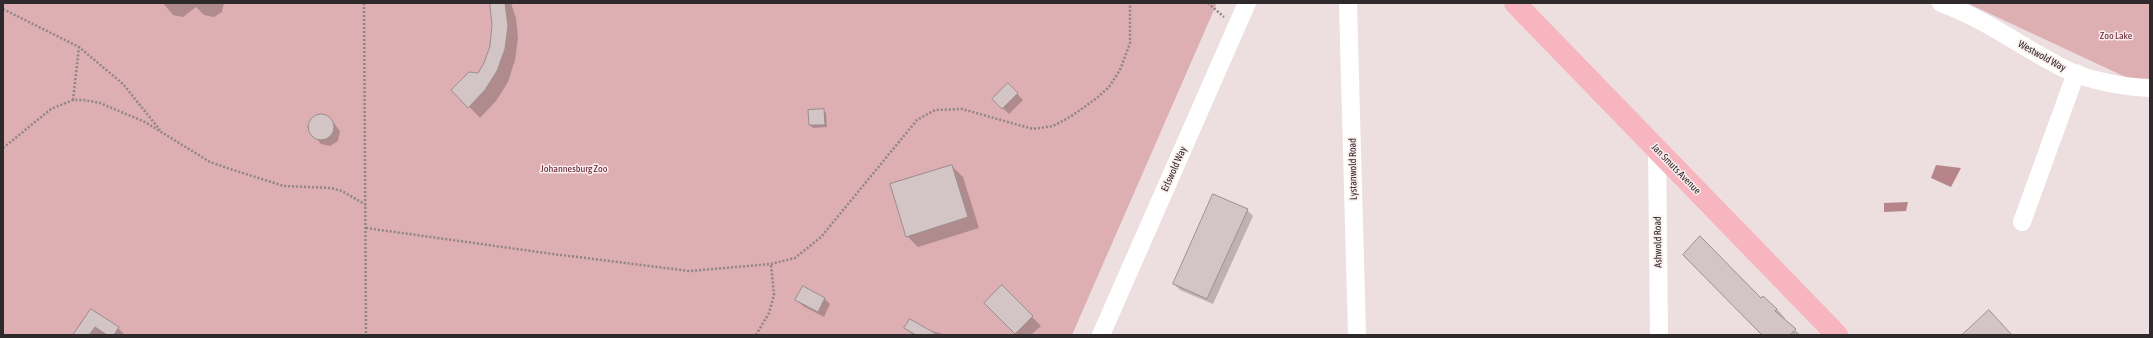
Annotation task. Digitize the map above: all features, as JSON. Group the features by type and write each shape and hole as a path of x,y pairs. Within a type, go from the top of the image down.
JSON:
{"main road":[{"name":"Jan Smuts Avenue","path":"1515,3 1837,335"}],"street":[{"name":"Erlswold Way","path":"1101,335 1247,3"},
{"name":"Lystanwold Road","path":"1348,3 1357,335"},
{"name":"Westwold Way","path":"1941,3 1968,13 2049,61 2076,73 2129,87 2150,88"},
{"path":"2022,222 2076,73"},
{"name":"Ashwold Road","path":"1657,148 1659,335"}],"path":[{"path":"364,3 366,335"},
{"path":"366,228 690,271 771,264 795,258 821,238 917,120 936,110 962,109 1033,129 1053,126 1097,98 1109,87 1120,70 1130,43 1130,3"},
{"path":"3,9 79,47 123,84 161,132"},
{"path":"73,100 79,47"},
{"path":"3,148 51,109 73,100 100,102 145,122 210,162 284,186 331,188 342,191 366,205"},
{"path":"756,335 769,313 774,295 771,264"}],"green space":[{"name":"Johannesburg Zoo","path":"3,3 1217,3 1072,335 3,335"},
{"name":"Zoo Lake","path":"1967,3 2150,3 2150,88 2149,88"}],"shaded area":[{"path":"1936,165 1961,168 1951,187 1931,178"},
{"path":"1908,202 1906,211 1884,212 1884,203"}],"building":[{"path":"490,3 505,3 508,26 505,49 497,71 485,90 468,108 451,90 469,72 478,73 484,63 490,46 492,25"},
{"path":"1008,83 1018,93 1002,109 992,99"},
{"path":"824,109 825,125 809,125 808,110"},
{"path":"321,114 331,117 334,127 331,137 321,140 311,137 308,127 311,117"},
{"path":"952,165 968,217 906,237 890,184"},
{"path":"1213,194 1248,209 1207,299 1173,284"},
{"path":"1700,236 1761,298 1763,296 1777,309 1775,311 1796,329 1790,335 1762,335 1683,255"},
{"path":"1002,285 1033,316 1015,334 984,303"},
{"path":"803,286 825,298 818,312 795,300"},
{"path":"91,309 119,327 114,335 107,335 95,327 89,335 73,335"},
{"path":"1989,310 2012,335 1962,335"},
{"path":"910,319 938,335 916,335 904,328"}]}
